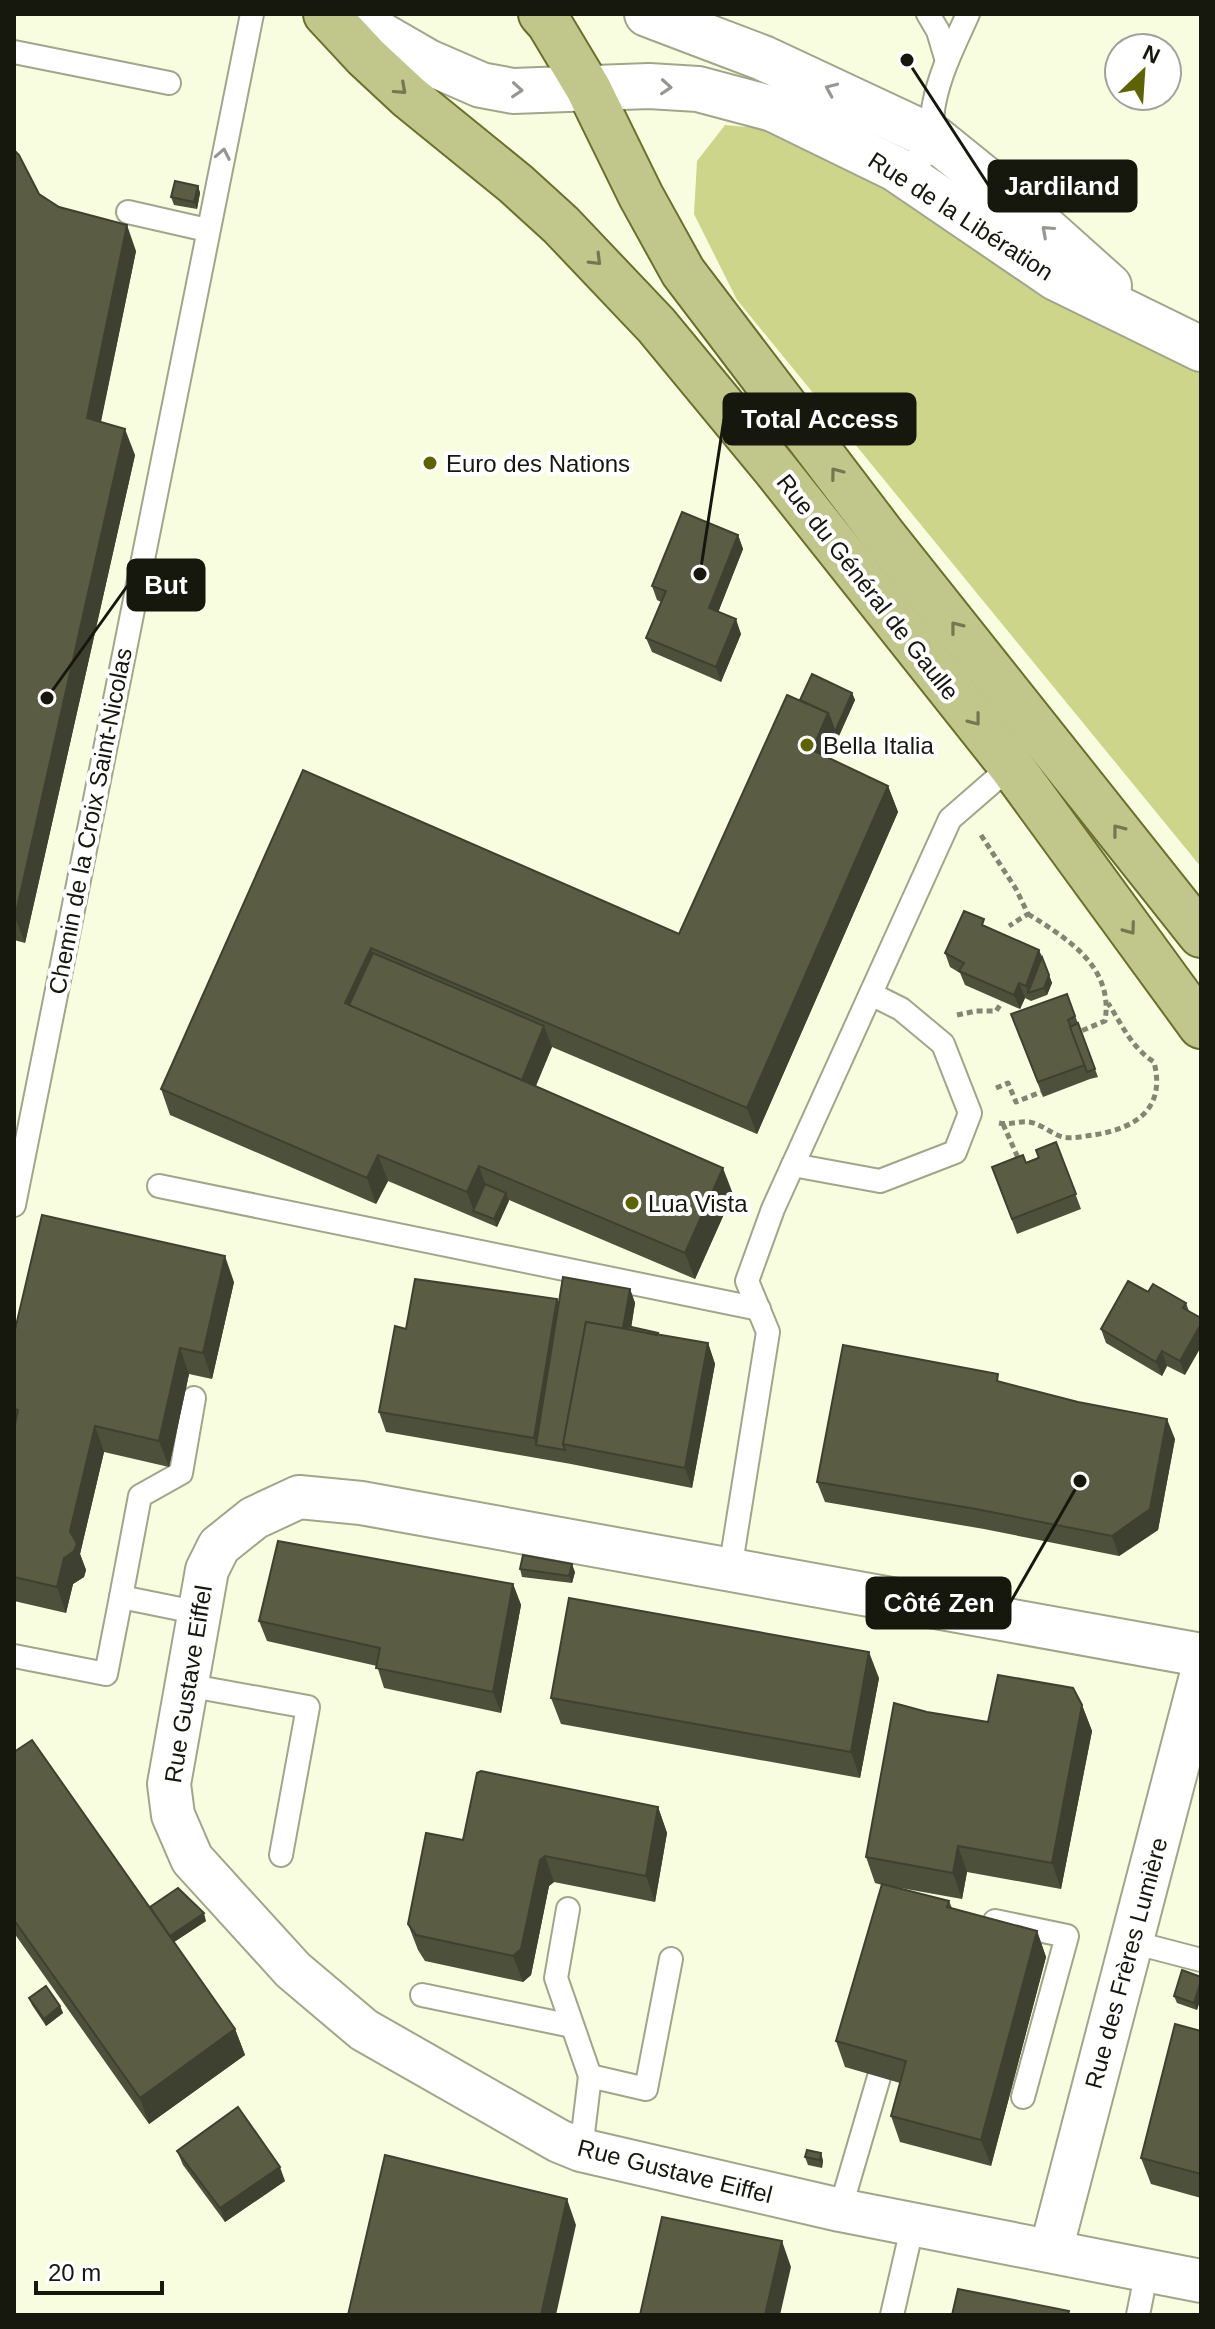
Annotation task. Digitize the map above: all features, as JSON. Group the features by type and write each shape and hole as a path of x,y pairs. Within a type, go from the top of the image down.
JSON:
{"main road":[{"name":"Rue du Général de Gaulle","path":"326,14 409,97 516,184 618,283 775,469 1011,766 1201,1026"},
{"name":"Rue de la Libération","path":"345,14 428,62 481,85 513,91 649,86 698,89 773,109 896,169 1056,278 1201,349"},
{"name":"Rue du Général de Gaulle","path":"541,14 588,88 641,196 683,272 883,535 1201,935"},
{"name":"Rue de la Libération","path":"647,14 763,58 934,138 1032,217 1146,321"}],"street":[{"name":"Rue Gustave Eiffel","path":"1201,1655 361,1503 299,1497 254,1518 219,1546 207,1570 169,1784 173,1815 192,1859 293,1970 364,2030 559,2141 581,2150 840,2210 1201,2281"},
{"name":"Rue des Frères Lumière","path":"1051,2250 1201,1676"}],"lane":[{"name":"Chemin de la Croix Saint-Nicolas","path":"14,1205 21,1128 252,14"},
{"path":"928,14 938,31 947,61"},
{"path":"896,169 929,154 934,138 932,108 947,61 968,14"},
{"path":"14,52 169,83"},
{"path":"128,212 207,230"},
{"path":"730,1570 768,1332 747,1281 773,1209 950,819 1011,766"},
{"path":"793,1165 880,1181 955,1152 968,1107 943,1044 901,1009 871,994"},
{"path":"159,1186 759,1309"},
{"path":"14,1656 106,1674 140,1496 181,1473 194,1398"},
{"path":"121,1597 200,1613"},
{"path":"186,1685 308,1707 281,1855"},
{"path":"568,1909 556,1978 590,2076 581,2150"},
{"path":"977,1918 1067,1936 1023,2097"},
{"path":"1132,1942 1201,1960"},
{"path":"590,2076 646,2089 671,1959"},
{"path":"422,1995 572,2026"},
{"path":"840,2210 879,2077"},
{"path":"892,2315 913,2224"},
{"path":"1138,2315 1147,2270"}],"path":[{"path":"963,808 1016,889 1028,914 1071,941 1105,987 1108,1003 1105,1021 1081,1031"},
{"path":"1009,926 1028,914"},
{"path":"934,1037 942,1022 958,1014 996,1011 1002,1002"},
{"path":"968,1107 1003,1124 1027,1122 1064,1137 1125,1128 1145,1114 1153,1101 1158,1079 1154,1062 1141,1054 1108,1003"},
{"path":"968,1107 1008,1083 1016,1102 1041,1092"},
{"path":"1003,1124 1023,1171"}],"green space":[{"path":"725,125 782,130 1201,365 1201,867 737,300 694,214 697,161"}],"building":[{"path":"14,150 39,194 59,207 127,225 87,418 125,429 15,917 14,917"},
{"path":"175,181 198,186 194,202 171,197"},
{"path":"682,512 738,535 709,608 736,619 716,667 646,638 666,591 652,586"},
{"path":"812,674 852,693 835,732 828,713 800,700"},
{"path":"787,695 828,713 812,750 888,786 747,1108 371,948 345,1003 723,1168 685,1253 479,1166 467,1192 378,1155 367,1178 161,1089 303,770 679,934"},
{"path":"964,911 984,919 982,925 1039,950 1026,986 1019,983 1014,995 959,971 964,963 945,953"},
{"path":"373,953 544,1026 522,1080 349,1005"},
{"path":"1042,957 1049,975 1044,988 1028,993"},
{"path":"1067,994 1075,1016 1068,1020 1085,1065 1038,1082 1011,1014"},
{"path":"1078,1023 1095,1069 1087,1072 1070,1027"},
{"path":"1056,1142 1076,1194 1012,1219 992,1167 1023,1155 1026,1163 1039,1158 1036,1150"},
{"path":"485,1184 506,1193 494,1219 473,1211"},
{"path":"42,1215 225,1256 203,1353 180,1348 159,1441 95,1426 70,1531 77,1544 74,1551 64,1558 57,1587 14,1577 14,1429 18,1410 14,1409 14,1334"},
{"path":"563,1277 630,1289 623,1328 630,1330 586,1322 563,1444 565,1450 536,1445"},
{"path":"415,1279 557,1299 534,1438 379,1412 395,1326 406,1329"},
{"path":"1128,1281 1148,1292 1153,1284 1186,1303 1183,1308 1201,1318 1201,1324 1180,1361 1162,1351 1156,1362 1101,1329"},
{"path":"586,1322 708,1343 685,1468 563,1444"},
{"path":"627,1326 658,1333 627,1329"},
{"path":"843,1345 998,1374 997,1381 1078,1402 1167,1419 1150,1509 1112,1536 817,1482"},
{"path":"278,1541 513,1584 493,1692 376,1668 380,1648 259,1621"},
{"path":"523,1555 572,1564 569,1576 520,1569"},
{"path":"569,1598 869,1652 851,1752 551,1698"},
{"path":"998,1675 1073,1688 1082,1705 1052,1863 958,1846 953,1873 866,1857 894,1703 988,1722"},
{"path":"32,1740 235,2029 140,2098 14,1920 14,1752"},
{"path":"481,1771 658,1807 646,1876 545,1856 540,1860 521,1949 513,1956 416,1935 408,1924 426,1833 463,1840 477,1773"},
{"path":"882,1884 949,1901 947,1907 1037,1931 981,2140 891,2116 906,2061 836,2041"},
{"path":"178,1888 204,1913 170,1936 150,1907"},
{"path":"1182,1970 1201,1977 1194,2003 1174,1996"},
{"path":"46,1986 60,2006 44,2019 29,1998"},
{"path":"1175,2024 1201,2031 1201,2174 1141,2158"},
{"path":"238,2107 280,2167 220,2208 177,2151"},
{"path":"807,2150 821,2153 820,2160 805,2157"},
{"path":"385,2155 567,2199 541,2315 348,2315"},
{"path":"662,2217 782,2241 765,2315 640,2315"},
{"path":"958,2289 1069,2311 1068,2315 952,2315"}],"place":[{"name":"Jardiland","path":"907,60"},
{"name":"Euro des Nations","path":"430,463"},
{"name":"Total Access","path":"700,574"},
{"name":"But","path":"47,698"},
{"name":"Bella Italia","path":"807,745"},
{"name":"Lua Vista","path":"632,1203"},
{"name":"Côté Zen","path":"1080,1481"}]}
